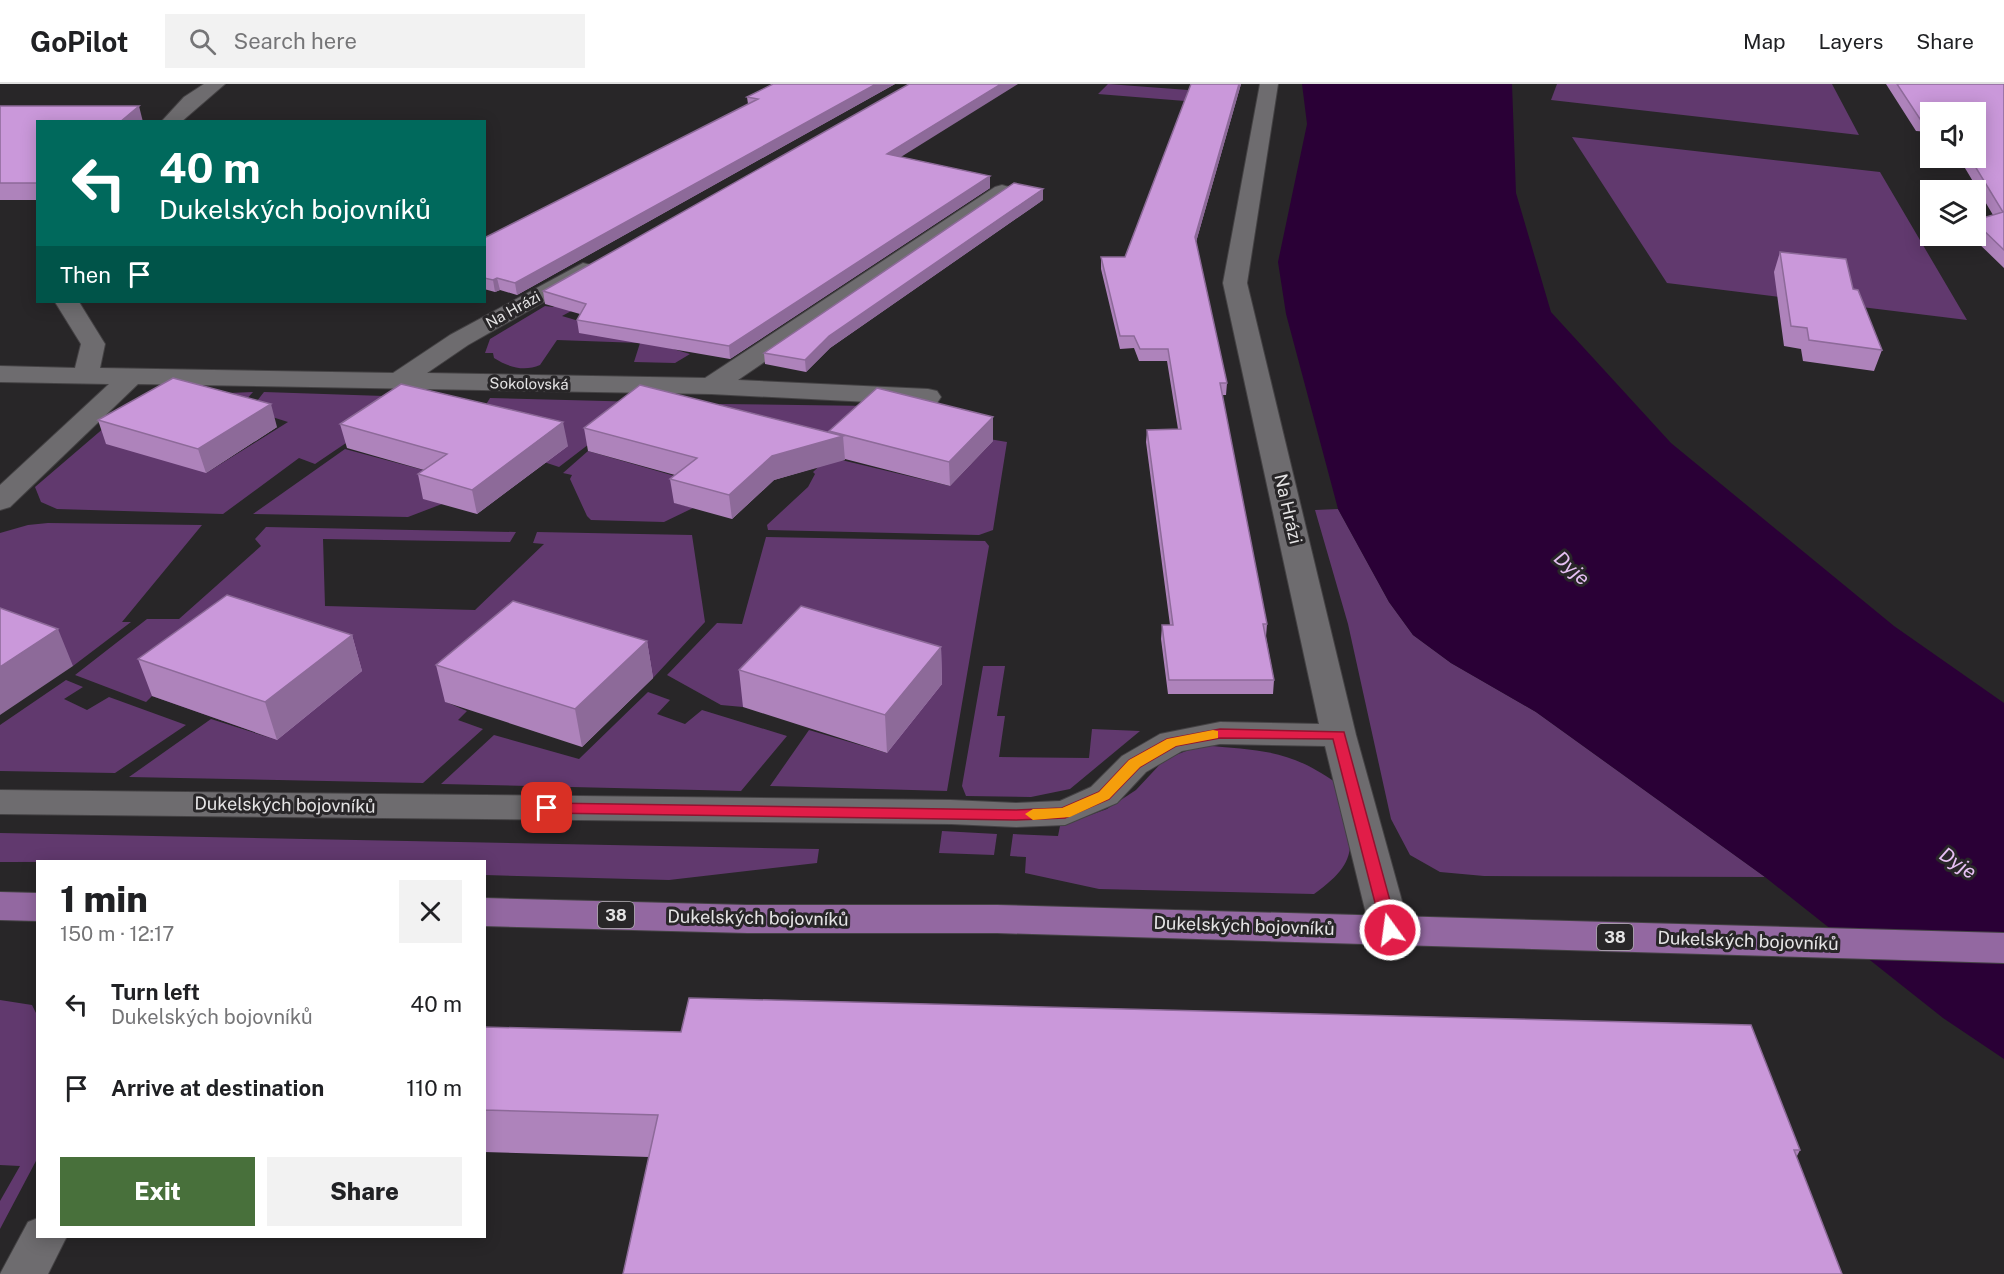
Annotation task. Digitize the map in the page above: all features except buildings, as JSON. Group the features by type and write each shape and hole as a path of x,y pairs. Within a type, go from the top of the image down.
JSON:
{"main road":[{"path":"0,906 36,907"},
{"name":"Dukelských bojovníků","path":"486,912 747,919 997,919 2004,948"}],"street":[{"path":"172,120 191,101 216,84"},
{"name":"Na Hrázi","path":"1269,84 1234,283 1339,735 1390,930"},
{"path":"711,386 1002,191"},
{"name":"Na Hrázi","path":"397,382 459,340 601,260"},
{"path":"68,303 93,344 86,375"},
{"name":"Sokolovská","path":"0,374 711,386 928,397"},
{"path":"0,501 131,377"},
{"name":"Dukelských bojovníků","path":"0,802 1016,815 1065,813 1104,795 1134,764 1172,742 1220,733 1339,735"},
{"path":"24,1274 43,1238"}],"shaded area":[{"path":"938,84 601,295 562,316 690,354 675,363 634,362 640,343 557,340 540,365 528,368 510,366 494,358 493,353 485,353 490,339 545,306 553,307"},
{"path":"1108,84 1188,90 1185,101 1098,94"},
{"path":"1557,84 1832,84 1859,135 1551,100"},
{"path":"1572,137 1880,172 1920,240 1920,246 1924,246 1967,320 1667,283"},
{"path":"253,392 232,416 206,473 288,422 250,410 264,392 414,397 315,464 299,458 223,514 57,509 41,502 35,487 133,403 155,396"},
{"path":"490,398 644,402 559,467 544,462 530,474 477,460 479,416"},
{"path":"720,404 872,406 774,480 720,465 713,419"},
{"path":"977,437 1007,442 993,530 979,535 768,530 767,525 808,487 815,474 813,472 829,457 950,486 993,441"},
{"path":"345,449 453,478 442,504 408,517 253,514"},
{"path":"588,451 699,483 675,503 693,508 664,522 591,520 570,479 572,475 563,473"},
{"path":"1338,509 1389,602 1413,635 1451,663 1536,712 1765,877 1484,876 1440,872 1410,855 1391,819 1348,624 1315,510"},
{"path":"48,523 202,525 122,622 131,622 73,666 0,640 0,533 28,525"},
{"path":"266,527 516,532 510,542 323,539 325,606 475,610 544,544 533,543 537,532 692,535 705,622 653,678 520,637 446,702 467,711 458,720 483,729 423,783 129,777 211,719 277,740 152,696 146,702 75,675 147,619 179,619 261,546 255,539"},
{"path":"766,537 985,541 989,546 947,791 770,786 809,730 887,753 802,645 743,707 721,705 667,675 717,623 742,624"},
{"path":"983,666 1005,666 997,716 1005,716 999,757 1089,758 1092,729 1140,731 1070,789 1031,797 966,796 962,786"},
{"path":"66,680 83,687 64,699 87,710 109,697 186,725 115,773 0,771 0,725"},
{"path":"648,692 670,700 657,714 685,724 702,710 787,736 741,791 441,784 494,735 579,759"},
{"path":"1202,745 1272,753 1302,763 1335,782 1349,832 1350,845 1348,857 1331,881 1314,894 1099,889 1025,873 1026,857 1010,856 1013,834 1058,836 1060,826 1107,809 1136,790 1165,759"},
{"path":"942,831 997,834 994,855 939,853"},
{"path":"0,833 819,849 817,863 669,880 486,875 486,860 36,860 36,862 0,862"},
{"path":"0,1000 32,1005 36,1013 36,1161 0,1229 0,1201 20,1166 0,1165"}],"water":[{"name":"Dyje","path":"1302,84 1512,84 1516,193 1551,312 1671,443 1894,626 2004,703 2004,1059 1943,1018 1765,877 1536,712 1451,663 1413,635 1389,602 1338,509 1286,314 1278,262 1307,124"}],"slow traffic":[{"path":"1033,814 1065,813 1104,795 1134,764 1172,742 1213,735"}],"route":[{"path":"547,808 951,812 1016,815 1065,813 1104,795 1134,764 1172,742 1220,733 1339,735 1390,930"}]}
